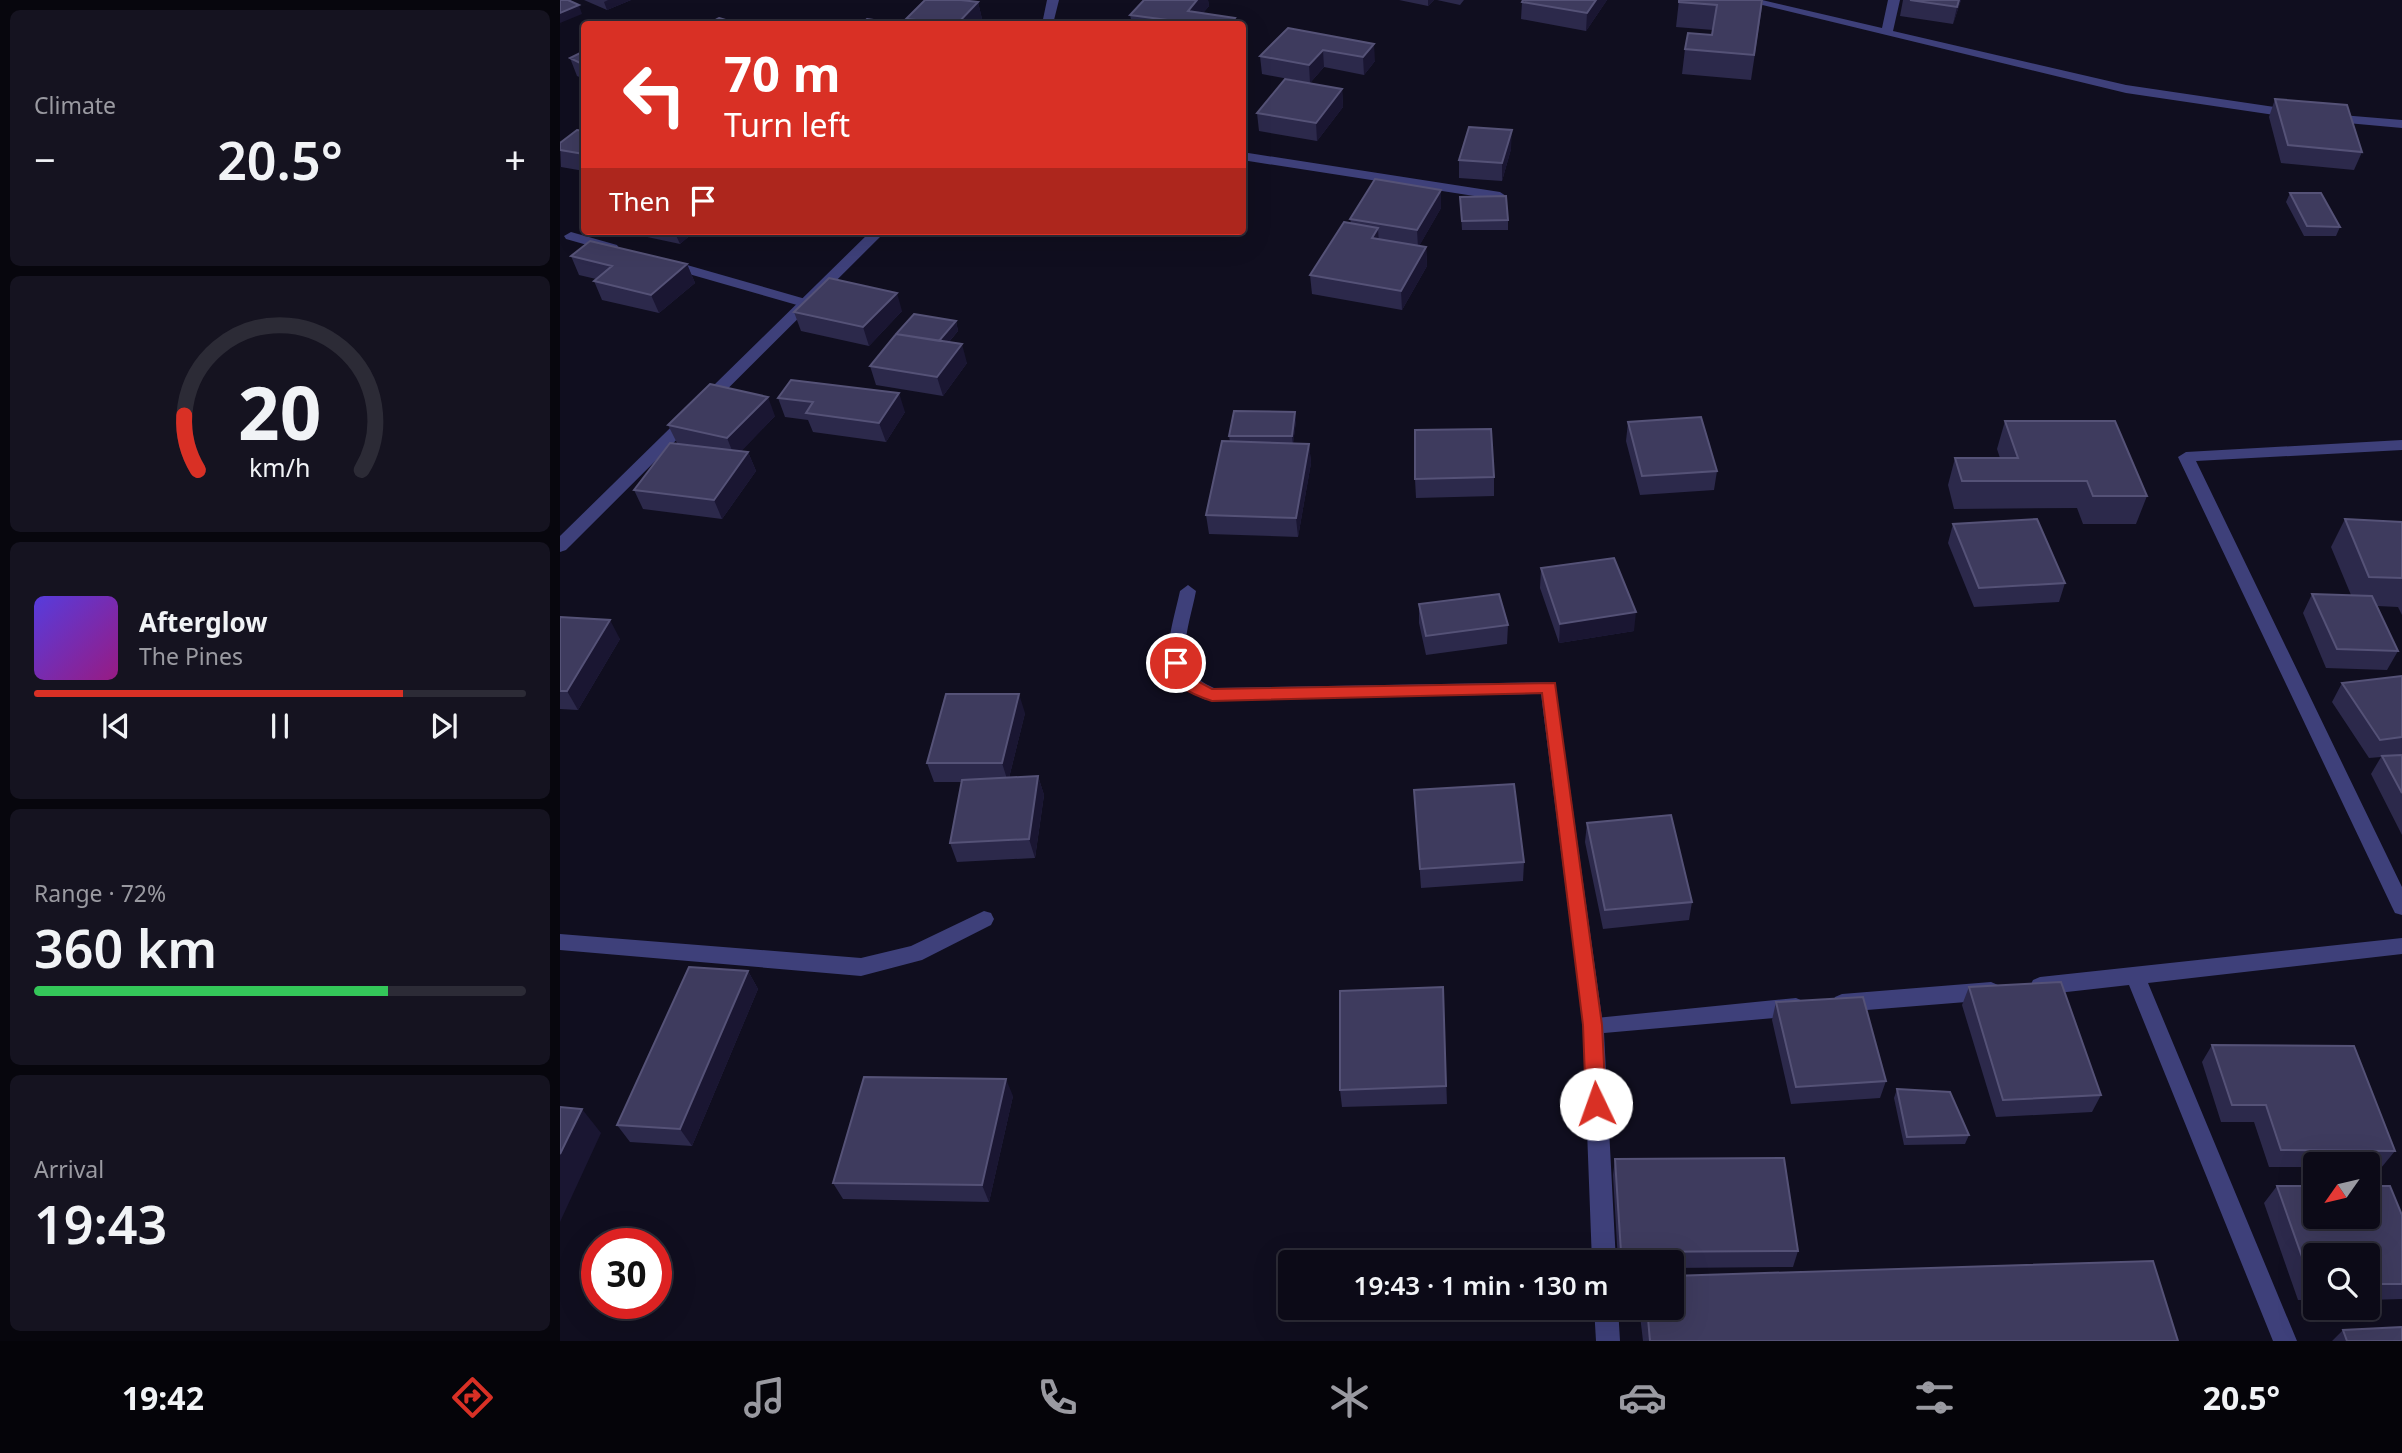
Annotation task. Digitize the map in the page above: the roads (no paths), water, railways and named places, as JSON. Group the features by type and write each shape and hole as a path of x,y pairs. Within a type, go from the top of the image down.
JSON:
{"street":[{"path":"1048,21 1053,0"},
{"path":"1748,0 2126,89 2314,116 2402,124"},
{"path":"1888,33 1894,0"},
{"path":"1246,157 1500,196"},
{"path":"560,546 875,235"},
{"path":"571,236 623,251"},
{"path":"649,258 804,303"},
{"path":"2402,445 2186,457 2402,907"},
{"path":"1188,590 1176,663 1184,681 1196,690 1212,695 1549,687 1592,1025 1603,1250"},
{"path":"560,942 861,967 915,954 984,919"},
{"path":"1592,1025 2136,978 2402,946"},
{"path":"2136,978 2284,1341"},
{"path":"1607,1320 1608,1341"}]}
